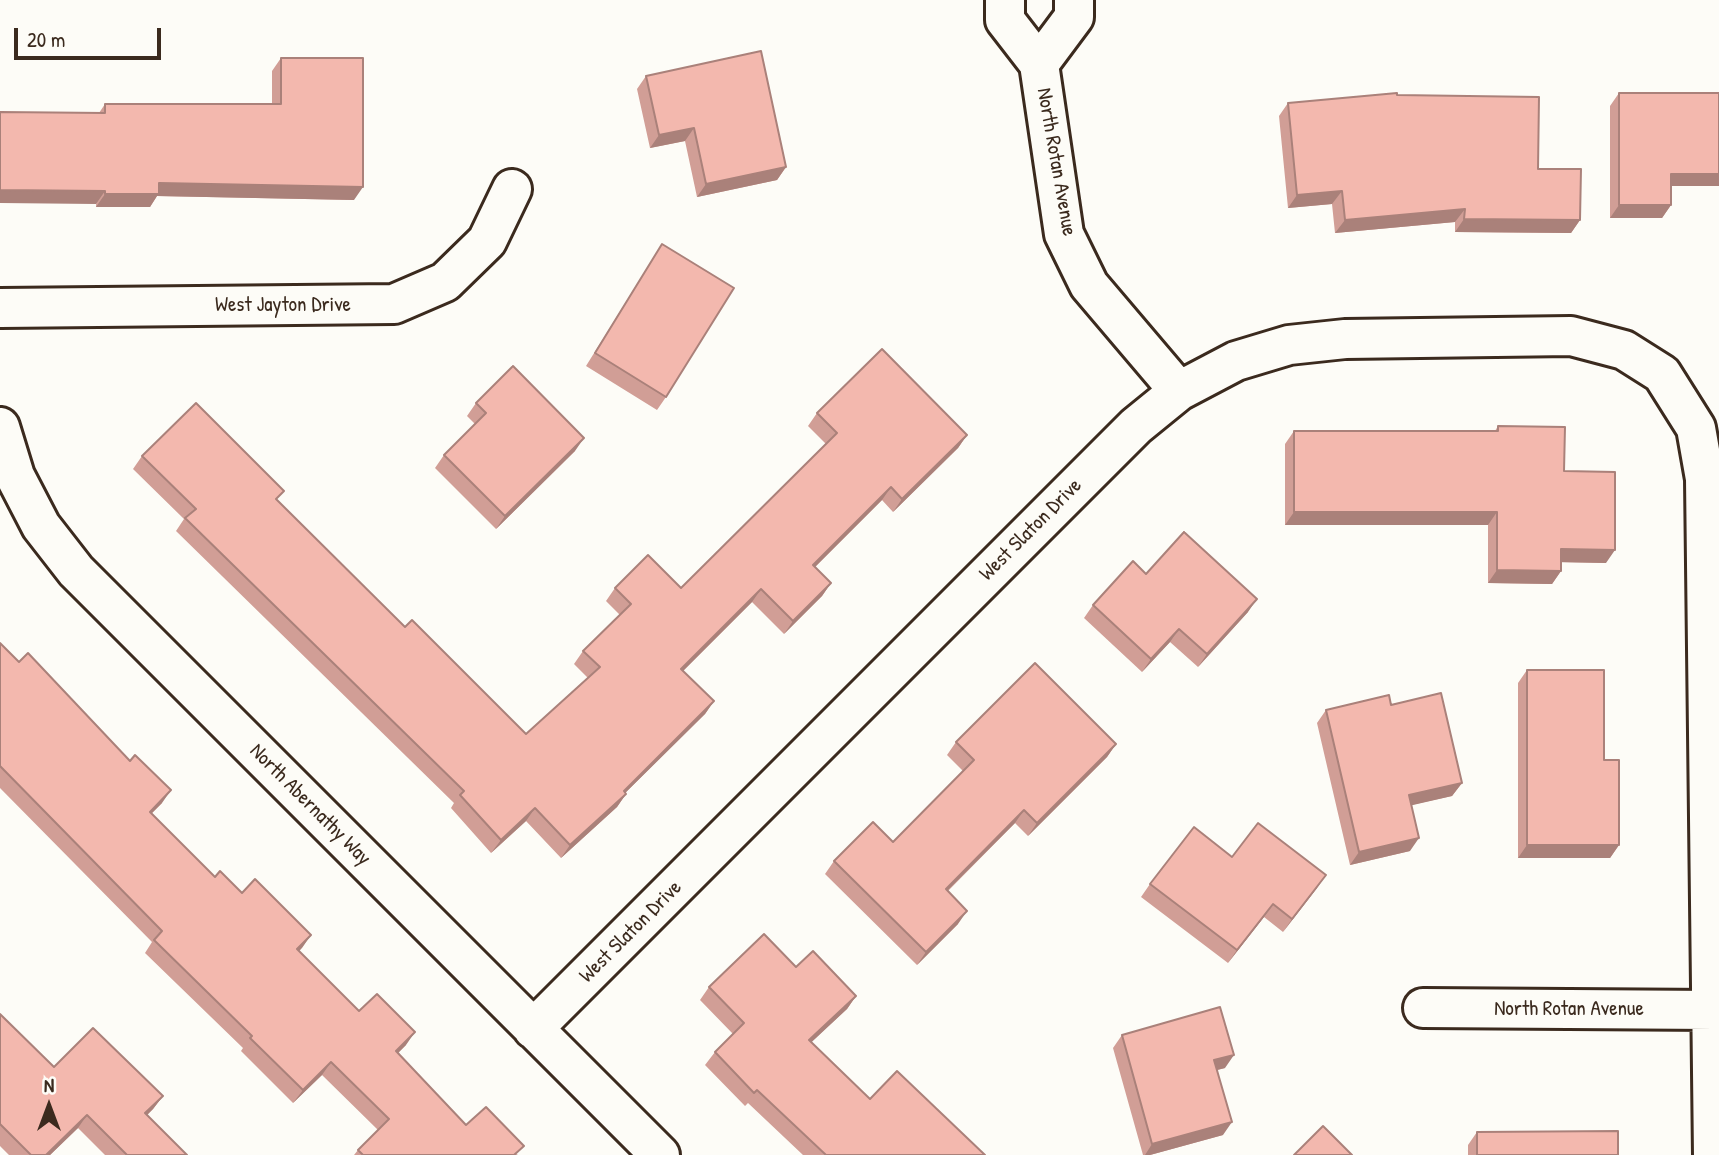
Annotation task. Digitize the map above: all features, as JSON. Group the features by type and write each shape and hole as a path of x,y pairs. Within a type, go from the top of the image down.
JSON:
{"street":[{"name":"North Rotan Avenue","path":"1005,0 1005,20 1039,65 1064,234 1089,285 1179,391"},
{"name":"North Rotan Avenue","path":"1039,65 1074,17 1074,0"},
{"name":"West Jayton Drive","path":"0,308 394,304 445,282 487,241 512,189"},
{"name":"West Slaton Drive","path":"533,1029 1136,426 1179,391 1236,361 1289,345 1345,339 1571,336 1624,350 1662,374 1696,428 1705,478 1714,1010"},
{"name":"North Abernathy Way","path":"0,427 15,476 41,527 76,571 660,1155"},
{"name":"North Rotan Avenue","path":"1423,1008 1714,1010"},
{"path":"1713,1155 1714,1010"}],"building":[{"path":"761,51 786,167 706,184 694,128 659,135 646,76"},
{"path":"281,58 363,58 363,187 159,183 159,194 0,190 0,112 105,113 105,104 281,104"},
{"path":"1397,93 1539,97 1538,169 1581,169 1580,220 1464,219 1465,209 1345,220 1342,191 1297,195 1288,103"},
{"path":"1619,93 1719,93 1719,174 1671,174 1671,205 1619,205"},
{"path":"662,244 734,288 666,397 595,353"},
{"path":"882,349 967,435 902,499 891,487 813,565 831,583 793,621 761,589 681,669 714,701 624,791 626,794 570,845 535,808 501,840 460,795 464,791 185,518 196,509 142,456 196,403 284,491 276,499 405,627 412,620 526,734 600,667 583,651 631,604 615,588 648,555 681,588 837,433 817,413"},
{"path":"513,366 584,438 505,516 444,455 486,413 476,403"},
{"path":"1498,426 1565,427 1564,471 1615,472 1615,550 1561,549 1561,571 1497,570 1497,512 1294,512 1294,431 1498,431"},
{"path":"1184,532 1257,599 1207,654 1179,629 1151,659 1093,605 1133,561 1146,574"},
{"path":"0,643 19,662 28,653 130,761 135,755 171,790 150,812 215,877 220,871 242,893 255,879 311,935 297,949 359,1011 377,994 415,1032 396,1051 466,1125 486,1107 524,1146 514,1155 363,1155 358,1150 389,1119 331,1062 303,1090 154,940 162,931 0,766"},
{"path":"1035,663 1116,744 1037,823 1024,810 946,889 967,911 926,952 834,861 873,822 893,842 974,760 956,742"},
{"path":"1527,670 1604,670 1604,760 1619,760 1619,845 1527,845"},
{"path":"1441,693 1462,783 1409,795 1419,838 1359,852 1326,710 1389,695 1391,705"},
{"path":"1258,823 1326,875 1292,919 1273,904 1237,950 1150,884 1194,827 1232,857"},
{"path":"764,934 796,967 813,951 856,996 809,1040 870,1099 897,1071 985,1155 826,1155 757,1090 754,1093 715,1052 744,1023 709,987"},
{"path":"1220,1007 1234,1055 1214,1060 1232,1122 1152,1144 1122,1035"},
{"path":"0,1014 54,1067 93,1028 163,1096 145,1113 187,1155 127,1155 87,1115 46,1155 31,1155 0,1124"},
{"path":"1323,1126 1352,1155 1294,1155"},
{"path":"1618,1131 1618,1155 1477,1155 1477,1132"}]}
